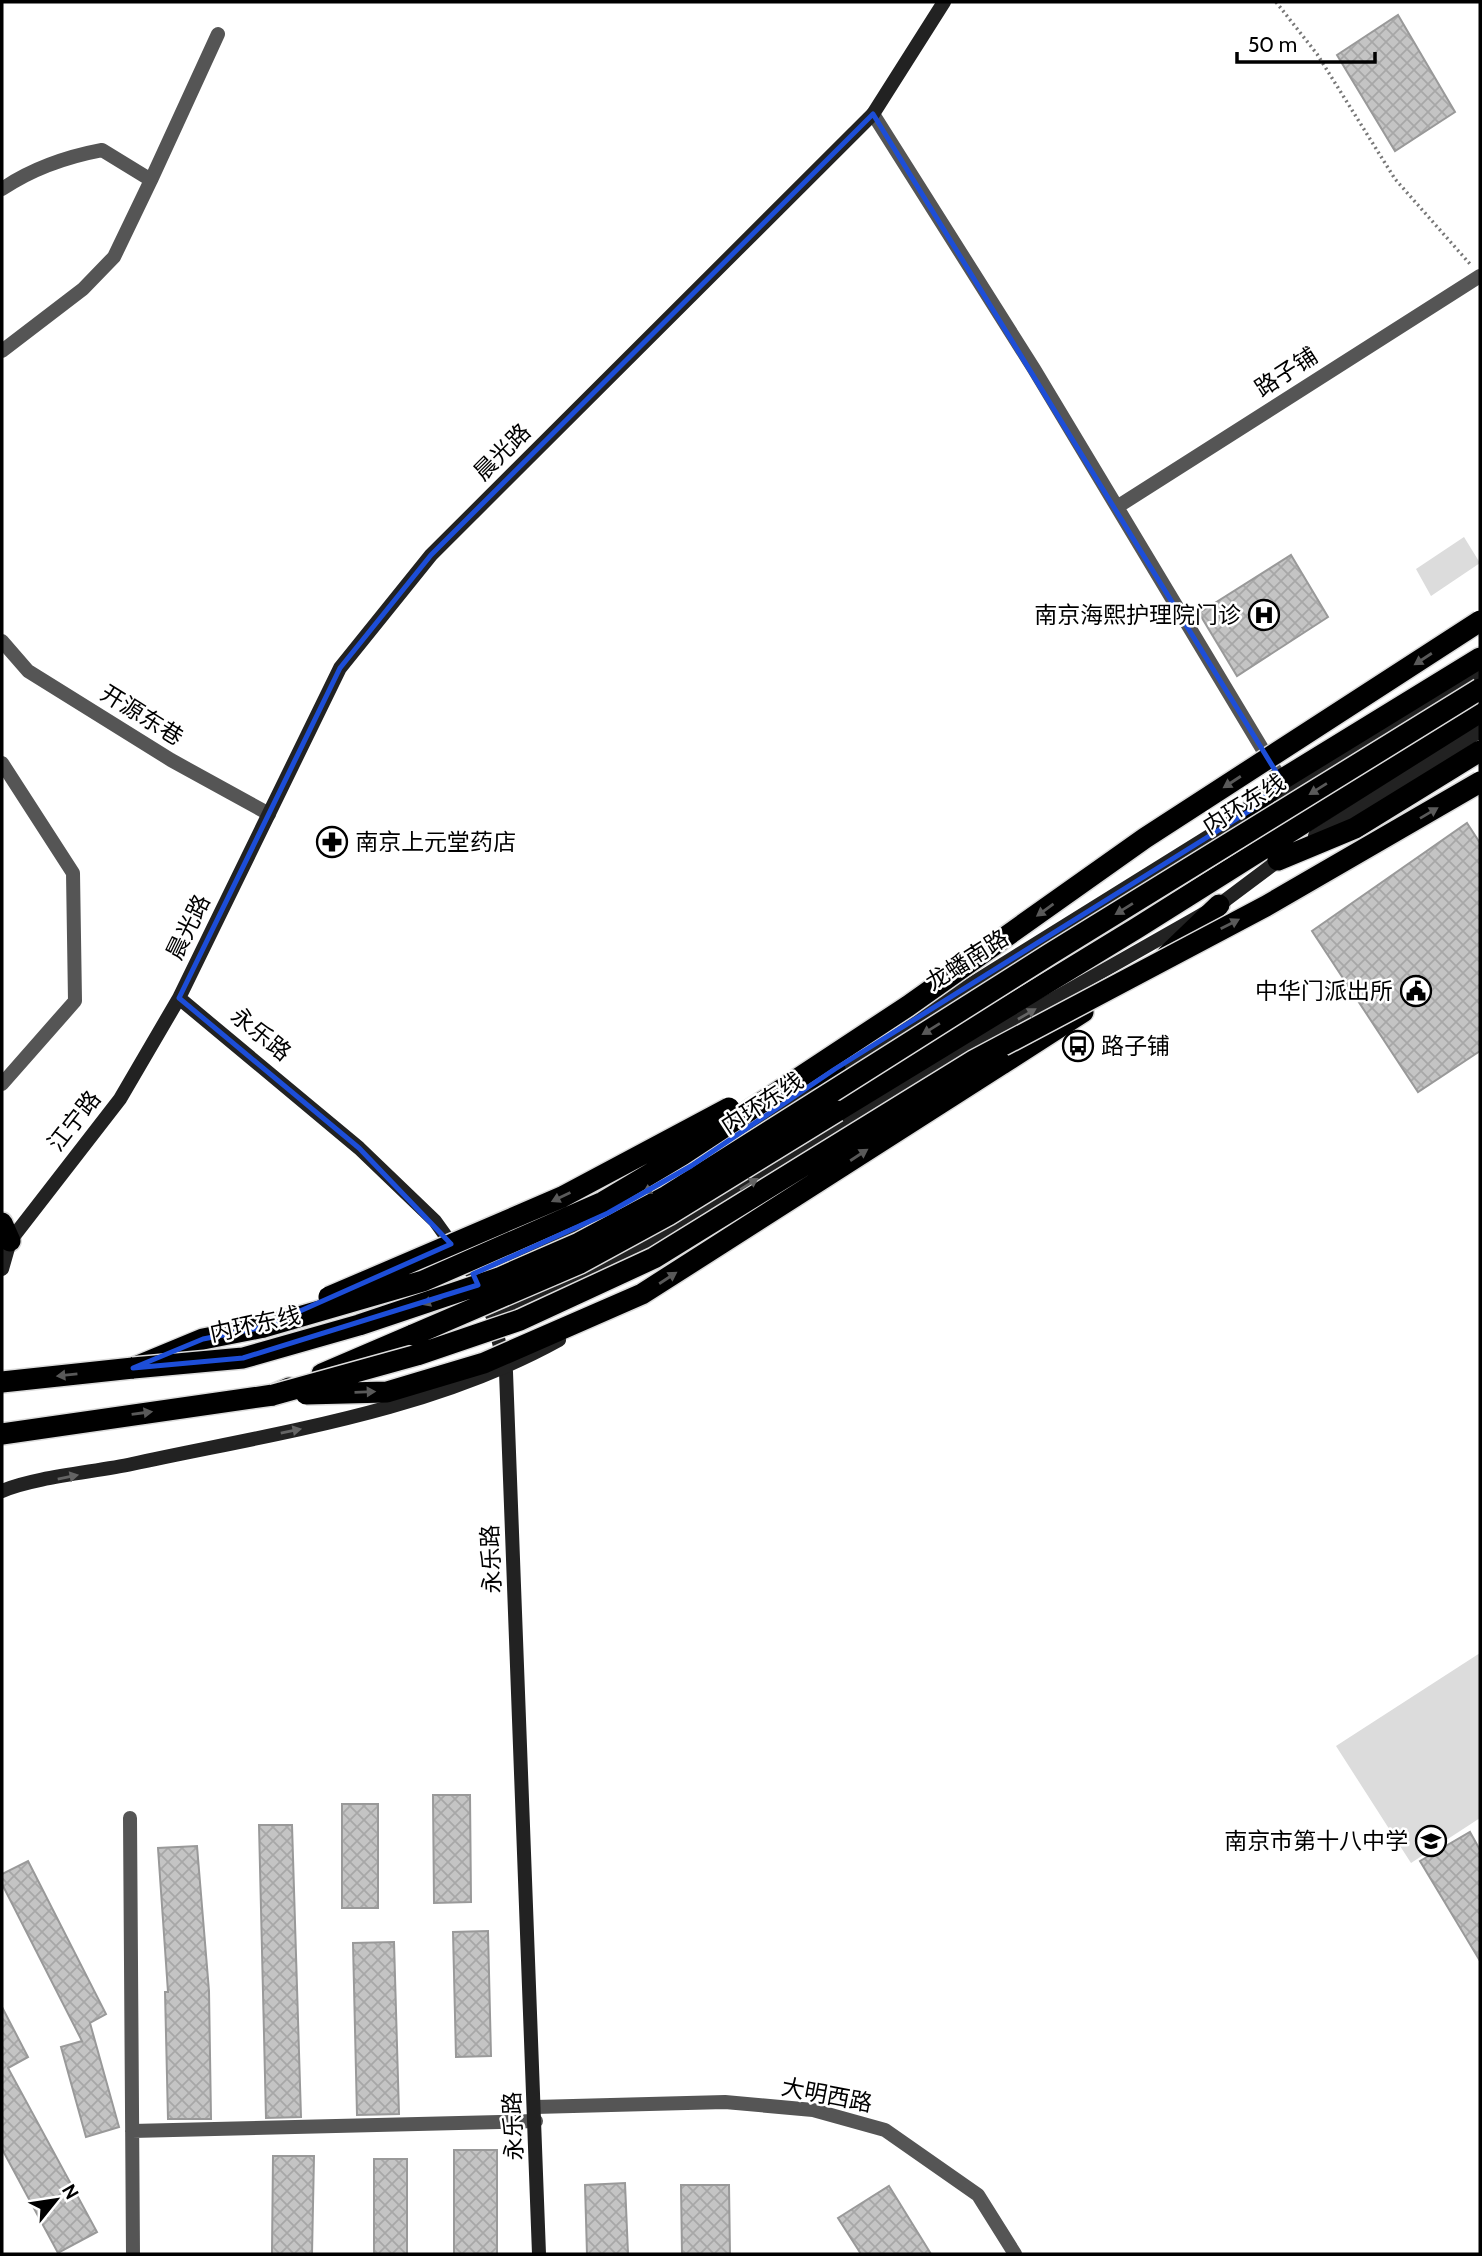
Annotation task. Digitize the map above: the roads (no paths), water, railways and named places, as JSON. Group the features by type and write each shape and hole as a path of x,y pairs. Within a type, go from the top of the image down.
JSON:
{"highway":[{"path":"133,1368 203,1339 264,1327 423,1281 604,1202 682,1156 908,1006 1145,838 1480,621"},
{"path":"1251,810 1282,780 1480,658"},
{"name":"内环东线","path":"2,1382 243,1358 359,1325 499,1278 579,1243 667,1196 1015,976 1480,690"},
{"path":"272,1395 580,1264 668,1215 1148,921 1480,712"},
{"path":"1278,860 1355,828 1480,751"},
{"path":"272,1395 417,1355 520,1320 654,1258 975,1060 1266,906 1480,782"},
{"path":"2,1434 272,1395 387,1392 484,1363 642,1294 1154,967 1219,905"},
{"path":"264,1327 415,1258 485,1232 562,1197 729,1108 835,1069"}],"street":[{"name":"晨光路","path":"179,998 340,668 431,555 873,114 944,2"},
{"path":"2,351 83,289 114,257 218,34"},
{"path":"873,114 1282,780"},
{"path":"2,190 26,173 69,156 102,150 151,180"},
{"name":"路子铺","path":"1117,508 1480,276"},
{"name":"开源东巷","path":"2,641 28,671 171,760 269,814"},
{"name":"龙蟠南路","path":"473,1274 608,1213 691,1166 835,1069 1251,810 1480,674"},
{"path":"493,1317 634,1254 997,1031 1219,905 1278,860 1480,731"},
{"path":"2,763 73,873 75,1001 2,1084"},
{"name":"江宁路","path":"2,1269 6,1232 120,1099 179,998"},
{"name":"永乐路","path":"179,998 359,1148 435,1221 473,1274 493,1317 506,1371 536,2114 539,2254"},
{"path":"2,1492 306,1427 429,1396 535,1353 642,1294"},
{"path":"130,1818 133,2254"},
{"name":"大明西路","path":"132,2131 536,2114 724,2102 813,2110 885,2130 978,2195 1016,2254"}],"place":[{"name":"南京海熙护理院门诊","path":"1264,615"},
{"name":"南京上元堂药店","path":"332,842"},
{"name":"中华门派出所","path":"1416,991"},
{"name":"路子铺","path":"1078,1046"},
{"name":"南京市第十八中学","path":"1431,1841"}]}
